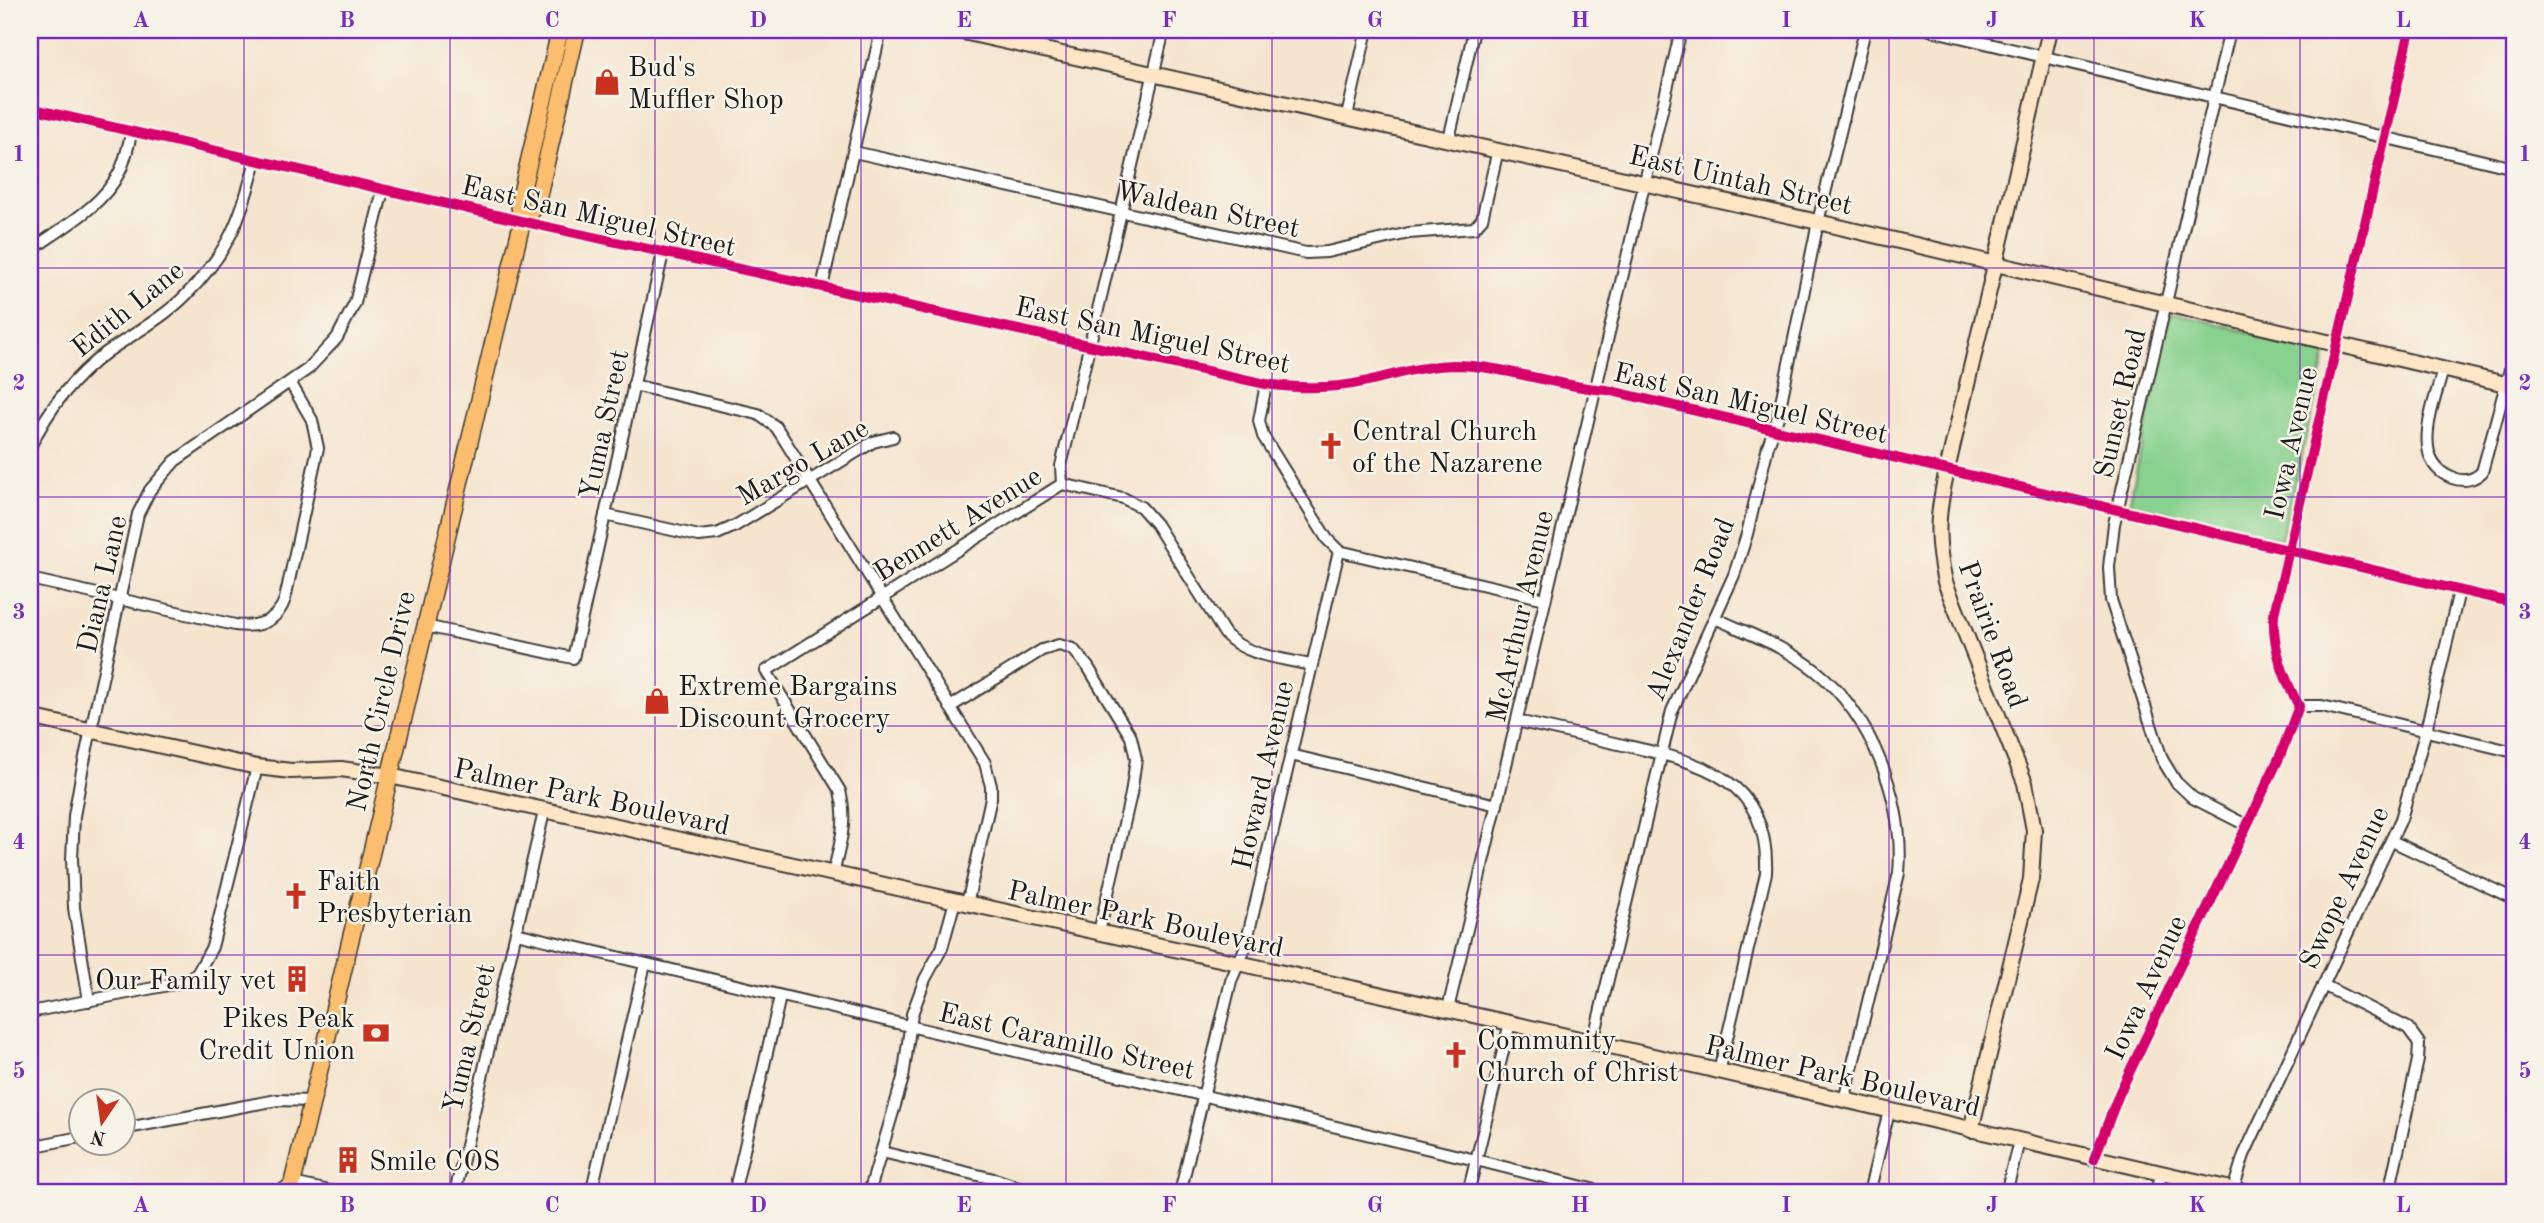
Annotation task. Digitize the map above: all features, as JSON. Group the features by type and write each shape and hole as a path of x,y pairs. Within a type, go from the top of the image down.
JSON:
{"main road":[{"name":"North Circle Drive","path":"291,1188 522,222 519,203 560,30"},
{"name":"North Circle Drive","path":"522,222 536,206 577,30"},
{"name":"East Uintah Street","path":"954,30 1818,222 2510,385"},
{"name":"Prairie Road","path":"1971,1130 2031,879 2034,830 2025,783 1945,582 1938,551 1937,528 1947,470 2050,30"},
{"name":"Palmer Park Boulevard","path":"30,717 257,767 291,771 341,769 390,776 1448,1009 2248,1193"}],"street":[{"path":"822,287 881,30"},
{"name":"Bennett Avenue","path":"833,874 844,825 845,812 840,791 766,671 1062,484 1061,466 1164,30"},
{"path":"1347,116 1367,30"},
{"path":"1449,139 1474,30"},
{"name":"McArthur Avenue","path":"1448,1009 1681,30"},
{"name":"Alexander Road","path":"1593,1042 1672,711 1715,618 1745,543 1865,30"},
{"path":"1930,30 2514,168"},
{"name":"Sunset Road","path":"2230,30 2109,551 2111,600 2162,759 2176,782 2193,798 2246,825"},
{"name":"Iowa Avenue","path":"2094,1159 2119,1094 2280,756 2299,706 2283,672 2273,627 2275,606 2410,30"},
{"name":"East San Miguel Street","path":"30,108 522,222 1266,384 1311,388 1339,386 1418,368 1464,365 1607,390 2514,603"},
{"path":"30,251 89,208 107,191 123,164 132,131"},
{"name":"Waldean Street","path":"854,152 1306,253 1327,252 1409,233 1474,228 1482,219 1498,150"},
{"name":"Edith Lane","path":"30,447 68,387 105,354 170,309 209,268 239,222 256,160"},
{"name":"Diana Lane","path":"89,1001 76,928 72,859 77,795 138,514 157,480 185,453 308,369 329,348 351,315 383,190"},
{"name":"Yuma Street","path":"663,253 605,515 699,536 717,534 734,526"},
{"path":"2444,369 2427,449 2431,463 2437,470 2455,479 2470,479 2482,472 2510,385 2514,355"},
{"path":"30,579 246,626 258,625 277,616 285,598 317,448 312,421 290,382"},
{"path":"1266,384 1259,421 1263,436 1327,539 1339,551 1545,599"},
{"path":"634,385 758,414 776,427 985,763 991,786 988,812 961,903 925,979 912,1014 903,1078 869,1193"},
{"name":"Margo Lane","path":"734,526 873,442 893,436"},
{"path":"1062,484 1123,498 1141,507 1156,524 1232,642 1246,650 1311,665"},
{"path":"425,626 573,658 605,515"},
{"name":"Howard Avenue","path":"1180,1193 1237,964 1245,948 1339,551"},
{"name":"Swope Avenue","path":"2233,1190 2244,1155 2392,841 2408,797 2426,730 2459,591"},
{"path":"1715,618 1798,658 1833,685 1860,721 1871,742 1894,806 1900,842 1899,873 1844,1101"},
{"path":"950,707 1051,646 1073,649 1088,667 1130,737 1136,760 1131,794 1099,932"},
{"path":"2299,706 2322,706 2510,751"},
{"path":"1517,721 1694,762 1725,778 1745,800 1760,826 1766,857 1763,887 1719,1072"},
{"path":"1291,755 1497,805"},
{"path":"30,1012 179,983 188,980 202,967 212,947 257,767"},
{"name":"Yuma Street","path":"455,1193 544,812"},
{"path":"2392,841 2514,899"},
{"name":"East Caramillo Street","path":"516,933 1607,1193"},
{"path":"591,1193 645,964"},
{"path":"2323,985 2408,1028 2419,1043 2418,1060 2389,1193"},
{"path":"734,1193 780,997"},
{"path":"1468,1193 1510,1023"},
{"path":"136,1126 277,1100 312,1101"},
{"path":"1869,1193 1889,1111"},
{"path":"30,1147 66,1140"},
{"path":"2006,1193 2019,1140"},
{"path":"882,1152 998,1180 1035,1193"},
{"path":"2157,1193 2161,1174"},
{"path":"277,1193 291,1188 339,1193"}],"green space":[{"path":"2175,313 2324,352 2326,356 2281,539 2129,504 2170,317"}],"cycle path":[{"path":"2094,1159 2119,1094 2280,756 2299,706 2280,661 2274,614 2410,30"},
{"path":"30,108 543,226 1266,384 1343,386 1453,365 1492,368 1568,385 1607,390 2514,603"}],"place":[{"name":"Bud's Muffler Shop","path":"607,82"},
{"name":"Central Church of the Nazarene","path":"1331,446"},
{"name":"Extreme Bargains Discount Grocery","path":"657,701"},
{"name":"Faith Presbyterian","path":"296,896"},
{"name":"Our Family vet","path":"297,979"},
{"name":"Pikes Peak Credit Union","path":"376,1033"},
{"name":"Community Church of Christ","path":"1456,1055"},
{"name":"Smile COS","path":"348,1160"}]}
